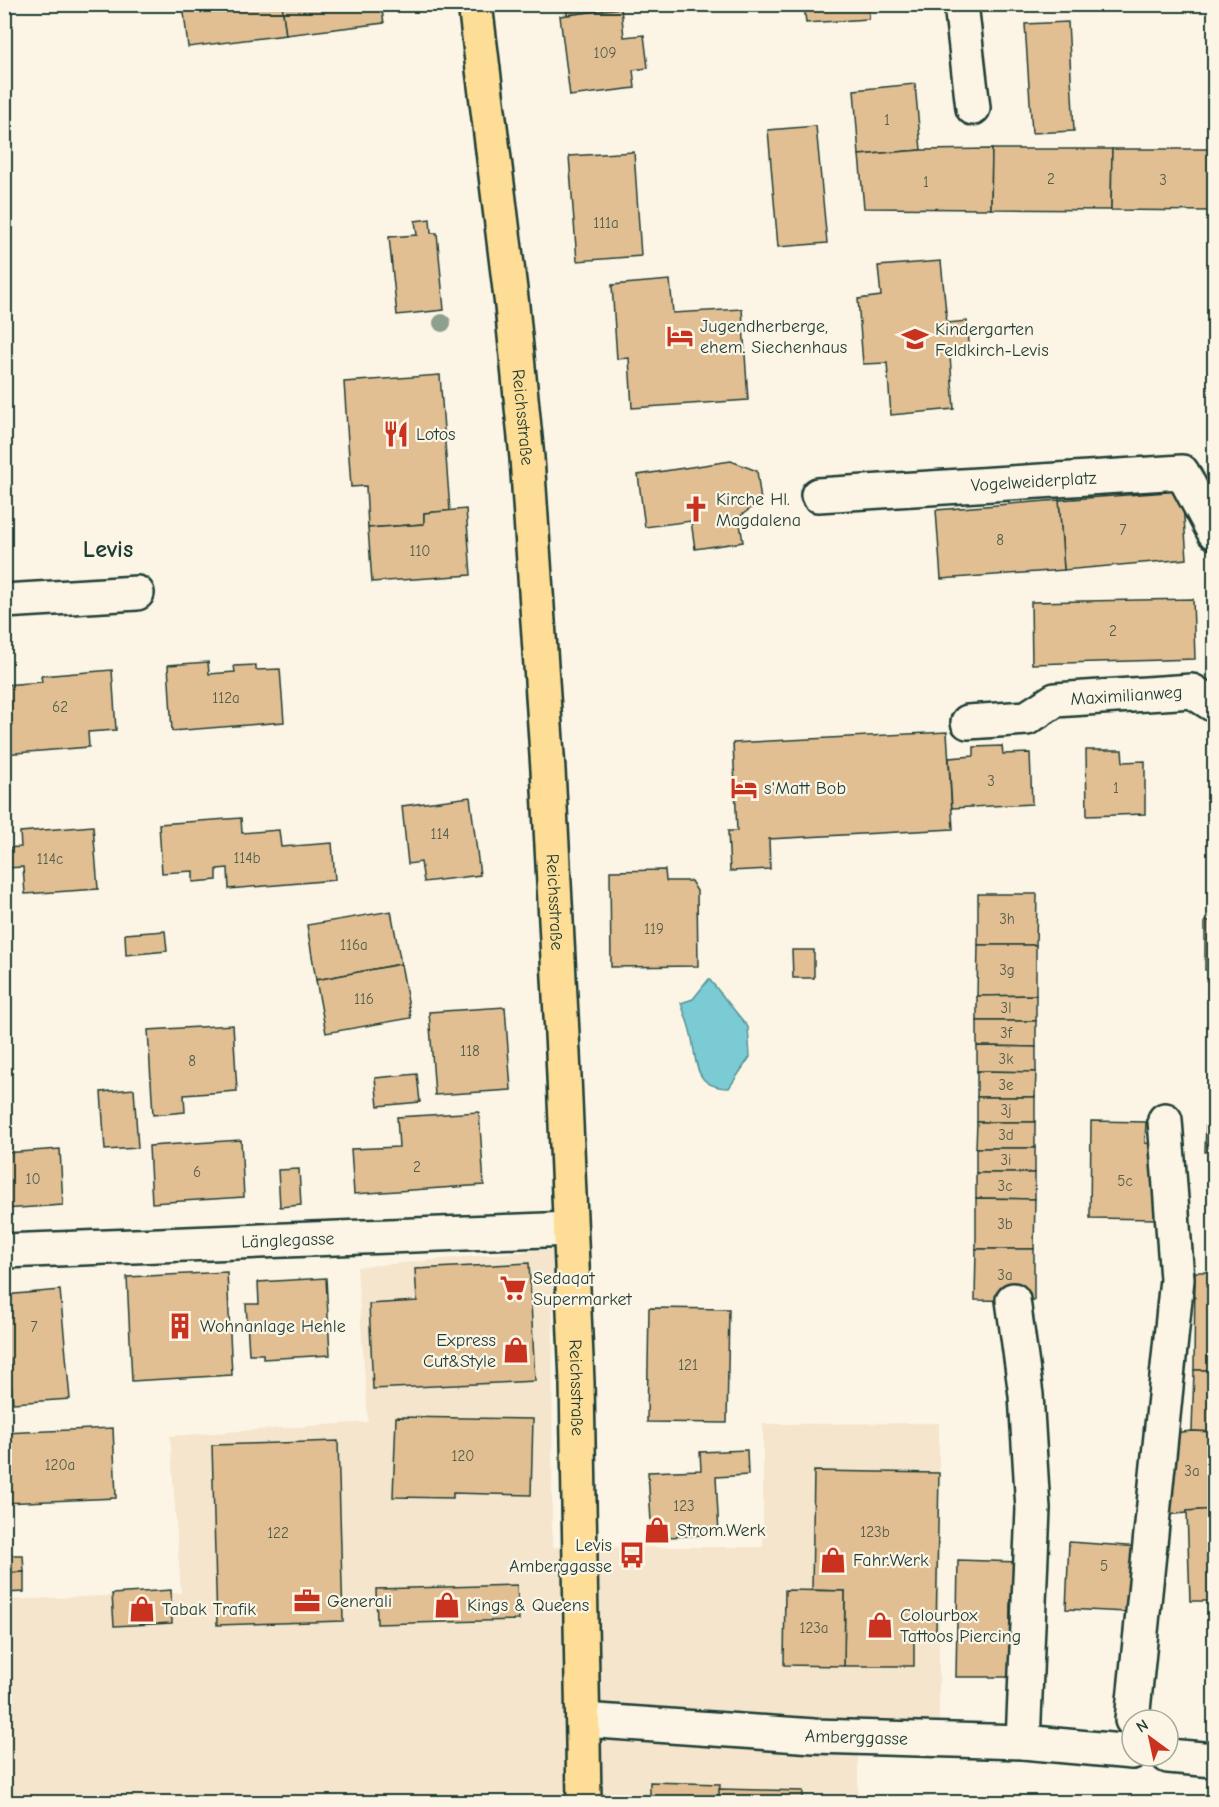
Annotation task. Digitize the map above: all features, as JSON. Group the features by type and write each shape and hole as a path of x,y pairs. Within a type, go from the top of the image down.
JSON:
{"main road":[{"name":"Reichsstraße","path":"475,4 512,306 528,470 548,770 577,1382 584,1803"}],"street":[{"path":"961,4 972,108"},
{"name":"Vogelweiderplatz","path":"818,495 1182,472 1215,532"},
{"path":"4,601 137,593"},
{"name":"Maximilianweg","path":"968,722 1028,718 1055,700 1192,691 1215,705"},
{"path":"1134,1708 1177,1279 1165,1120"},
{"name":"Länglegasse","path":"4,1251 570,1229"},
{"path":"1014,1300 1026,1395 1033,1509 1023,1742"},
{"name":"Amberggasse","path":"583,1720 814,1736 1023,1742 1120,1738"},
{"path":"1180,1757 1215,1760"}],"shaded area":[{"path":"553,1249 552,1547 763,1547 763,1424 939,1423 939,1753 858,1752 858,1802 5,1802 4,1600 181,1593 170,1436 368,1422 357,1267"}],"water":[{"path":"709,979 748,1027 750,1057 729,1088 710,1084 700,1073 681,1003 693,999"}],"building":[{"path":"183,4 282,4 286,35 188,47"},
{"path":"282,4 381,4 384,23 286,35"},
{"path":"566,4 630,4 630,7 567,15"},
{"path":"804,4 868,4 869,19 806,23"},
{"path":"621,8 624,37 644,35 648,68 633,70 635,88 570,96 560,16"},
{"path":"1068,22 1074,131 1032,133 1025,24"},
{"path":"915,84 921,150 859,155 854,90"},
{"path":"816,126 827,243 778,247 768,130"},
{"path":"992,149 991,209 864,208 859,155 921,150"},
{"path":"992,149 1112,149 1111,210 991,209"},
{"path":"1112,149 1214,149 1214,211 1111,210"},
{"path":"634,152 641,256 577,261 569,156"},
{"path":"430,219 431,233 437,233 444,310 397,315 389,237 417,235 415,221"},
{"name":"Kindergarten Feldkirch-Levis","path":"941,261 947,323 967,321 970,354 950,356 954,409 891,415 887,363 863,364 858,299 881,296 878,266"},
{"name":"Jugendherberge, ehem. Siechenhaus","path":"670,280 673,313 742,309 748,400 632,408 629,358 617,359 612,285"},
{"name":"Lotos","path":"440,375 450,511 424,513 424,524 368,528 366,486 351,487 344,382"},
{"name":"Kirche Hl. Magdalena","path":"731,461 757,471 761,501 739,517 743,542 695,549 691,521 645,527 638,475"},
{"path":"1182,491 1187,559 1064,570 1059,500"},
{"path":"1059,500 1064,570 941,579 936,510"},
{"path":"466,509 471,575 372,582 368,528 424,524 424,513"},
{"path":"1193,599 1195,659 1032,664 1031,602"},
{"path":"208,662 209,674 235,672 234,666 256,665 256,670 280,669 284,722 172,731 168,665"},
{"path":"112,670 116,730 88,732 89,747 4,754 4,685 42,682 41,676"},
{"path":"947,732 953,829 769,839 770,869 730,871 728,831 737,831 733,743"},
{"path":"1002,746 1003,754 1030,753 1032,804 952,808 949,758 974,756 974,747"},
{"path":"1086,750 1122,750 1123,762 1145,761 1145,814 1087,816"},
{"path":"470,797 480,875 424,882 421,862 408,864 402,806"},
{"path":"241,818 242,833 279,830 281,847 332,843 335,880 229,889 228,868 217,869 217,880 193,882 193,871 162,873 159,824"},
{"path":"93,826 98,889 25,894 23,867 6,868 4,848 21,847 20,832"},
{"path":"665,870 666,881 691,881 697,891 698,966 611,967 610,871"},
{"path":"978,894 1037,894 1036,945 978,945"},
{"path":"391,911 401,964 316,980 307,925"},
{"path":"1205,921 1214,921 1214,970 1205,970"},
{"path":"165,931 167,951 126,955 125,934"},
{"path":"978,945 1036,945 1036,995 977,996"},
{"path":"792,950 814,950 814,978 793,978"},
{"path":"401,964 411,1018 326,1033 316,980"},
{"path":"1036,995 1036,1021 977,1021 977,996"},
{"path":"505,1007 511,1090 435,1095 429,1012"},
{"path":"977,1021 1036,1021 1036,1047 977,1046"},
{"path":"233,1025 237,1091 184,1095 185,1112 153,1115 148,1030"},
{"path":"977,1046 1036,1047 1036,1072 977,1071"},
{"path":"977,1071 1036,1072 1035,1097 977,1097"},
{"path":"417,1074 420,1102 378,1106 375,1078"},
{"path":"134,1089 138,1148 105,1150 101,1092"},
{"path":"1207,1096 1214,1096 1214,1194 1212,1194 1213,1152 1205,1152"},
{"path":"977,1097 1035,1097 1035,1122 977,1122"},
{"path":"479,1112 484,1185 354,1194 351,1149 399,1147 397,1117"},
{"path":"1091,1121 1146,1122 1145,1143 1160,1144 1159,1219 1090,1218"},
{"path":"977,1122 1035,1122 1035,1148 976,1148"},
{"path":"241,1140 244,1197 152,1203 149,1146"},
{"path":"976,1148 1035,1148 1035,1173 976,1173"},
{"path":"60,1149 63,1205 4,1209 4,1153"},
{"path":"299,1169 301,1205 280,1207 278,1170"},
{"path":"976,1173 1035,1173 1035,1199 976,1198"},
{"path":"976,1198 1035,1199 1034,1249 976,1249"},
{"path":"976,1249 1034,1249 1034,1301 975,1300"},
{"path":"529,1263 535,1381 373,1389 369,1304 417,1301 415,1269"},
{"name":"Wohnanlage Hehle","path":"227,1272 232,1375 132,1381 127,1277"},
{"path":"1195,1272 1214,1272 1214,1370 1194,1370"},
{"path":"326,1278 330,1355 263,1359 263,1354 249,1354 246,1304 259,1304 258,1282"},
{"path":"60,1290 70,1399 13,1403 9,1359 4,1359 4,1295"},
{"path":"649,1308 729,1309 727,1423 647,1422"},
{"path":"1194,1370 1214,1370 1214,1432 1192,1431"},
{"path":"396,1417 533,1419 531,1495 453,1493 453,1498 393,1497"},
{"path":"113,1428 116,1498 4,1503 4,1433"},
{"path":"1214,1432 1214,1509 1165,1515 1172,1433"},
{"path":"338,1441 343,1621 217,1625 212,1445"},
{"path":"747,1450 748,1475 716,1477 719,1534 652,1538 648,1472 701,1470 700,1452"},
{"path":"814,1471 939,1473 936,1631 914,1631 914,1666 844,1666 845,1591 812,1590"},
{"path":"1214,1509 1214,1601 1190,1601 1187,1511"},
{"path":"1069,1542 1141,1547 1138,1586 1129,1585 1127,1612 1066,1609"},
{"path":"4,1555 23,1555 24,1572 4,1573"},
{"path":"958,1560 1018,1562 1018,1603 1010,1603 1009,1677 956,1677"},
{"path":"24,1572 24,1592 4,1593 4,1573"},
{"name":"Kings & Queens","path":"517,1585 519,1620 377,1624 376,1589"},
{"name":"Tabak Trafik","path":"171,1590 172,1623 114,1626 112,1594"},
{"path":"785,1590 845,1591 844,1666 784,1665"},
{"path":"650,1782 720,1784 719,1802 650,1802"},
{"path":"719,1789 803,1791 802,1802 719,1802"},
{"path":"909,1797 977,1800 977,1802 908,1802"}],"place":[{"name":"Jugendherberge, ehem. Siechenhaus","path":"680,336"},
{"name":"Kindergarten Feldkirch-Levis","path":"915,339"},
{"name":"Lotos","path":"396,434"},
{"name":"Kirche Hl. Magdalena","path":"696,509"},
{"name":"s'Matt Bob","path":"744,788"},
{"name":"Sedaqat Supermarket","path":"513,1288"},
{"name":"Wohnanlage Hehle","path":"180,1326"},
{"name":"Express Cut&Style","path":"516,1350"},
{"name":"Strom.Werk","path":"657,1530"},
{"name":"Levis Amberggasse","path":"632,1555"},
{"name":"Fahr.Werk","path":"833,1560"},
{"name":"Generali","path":"307,1601"},
{"name":"Kings & Queens","path":"447,1605"},
{"name":"Tabak Trafik","path":"142,1609"},
{"name":"Colourbox Tattoos Piercing","path":"880,1625"}],"district":[{"name":"Levis","path":"108,549"}]}
